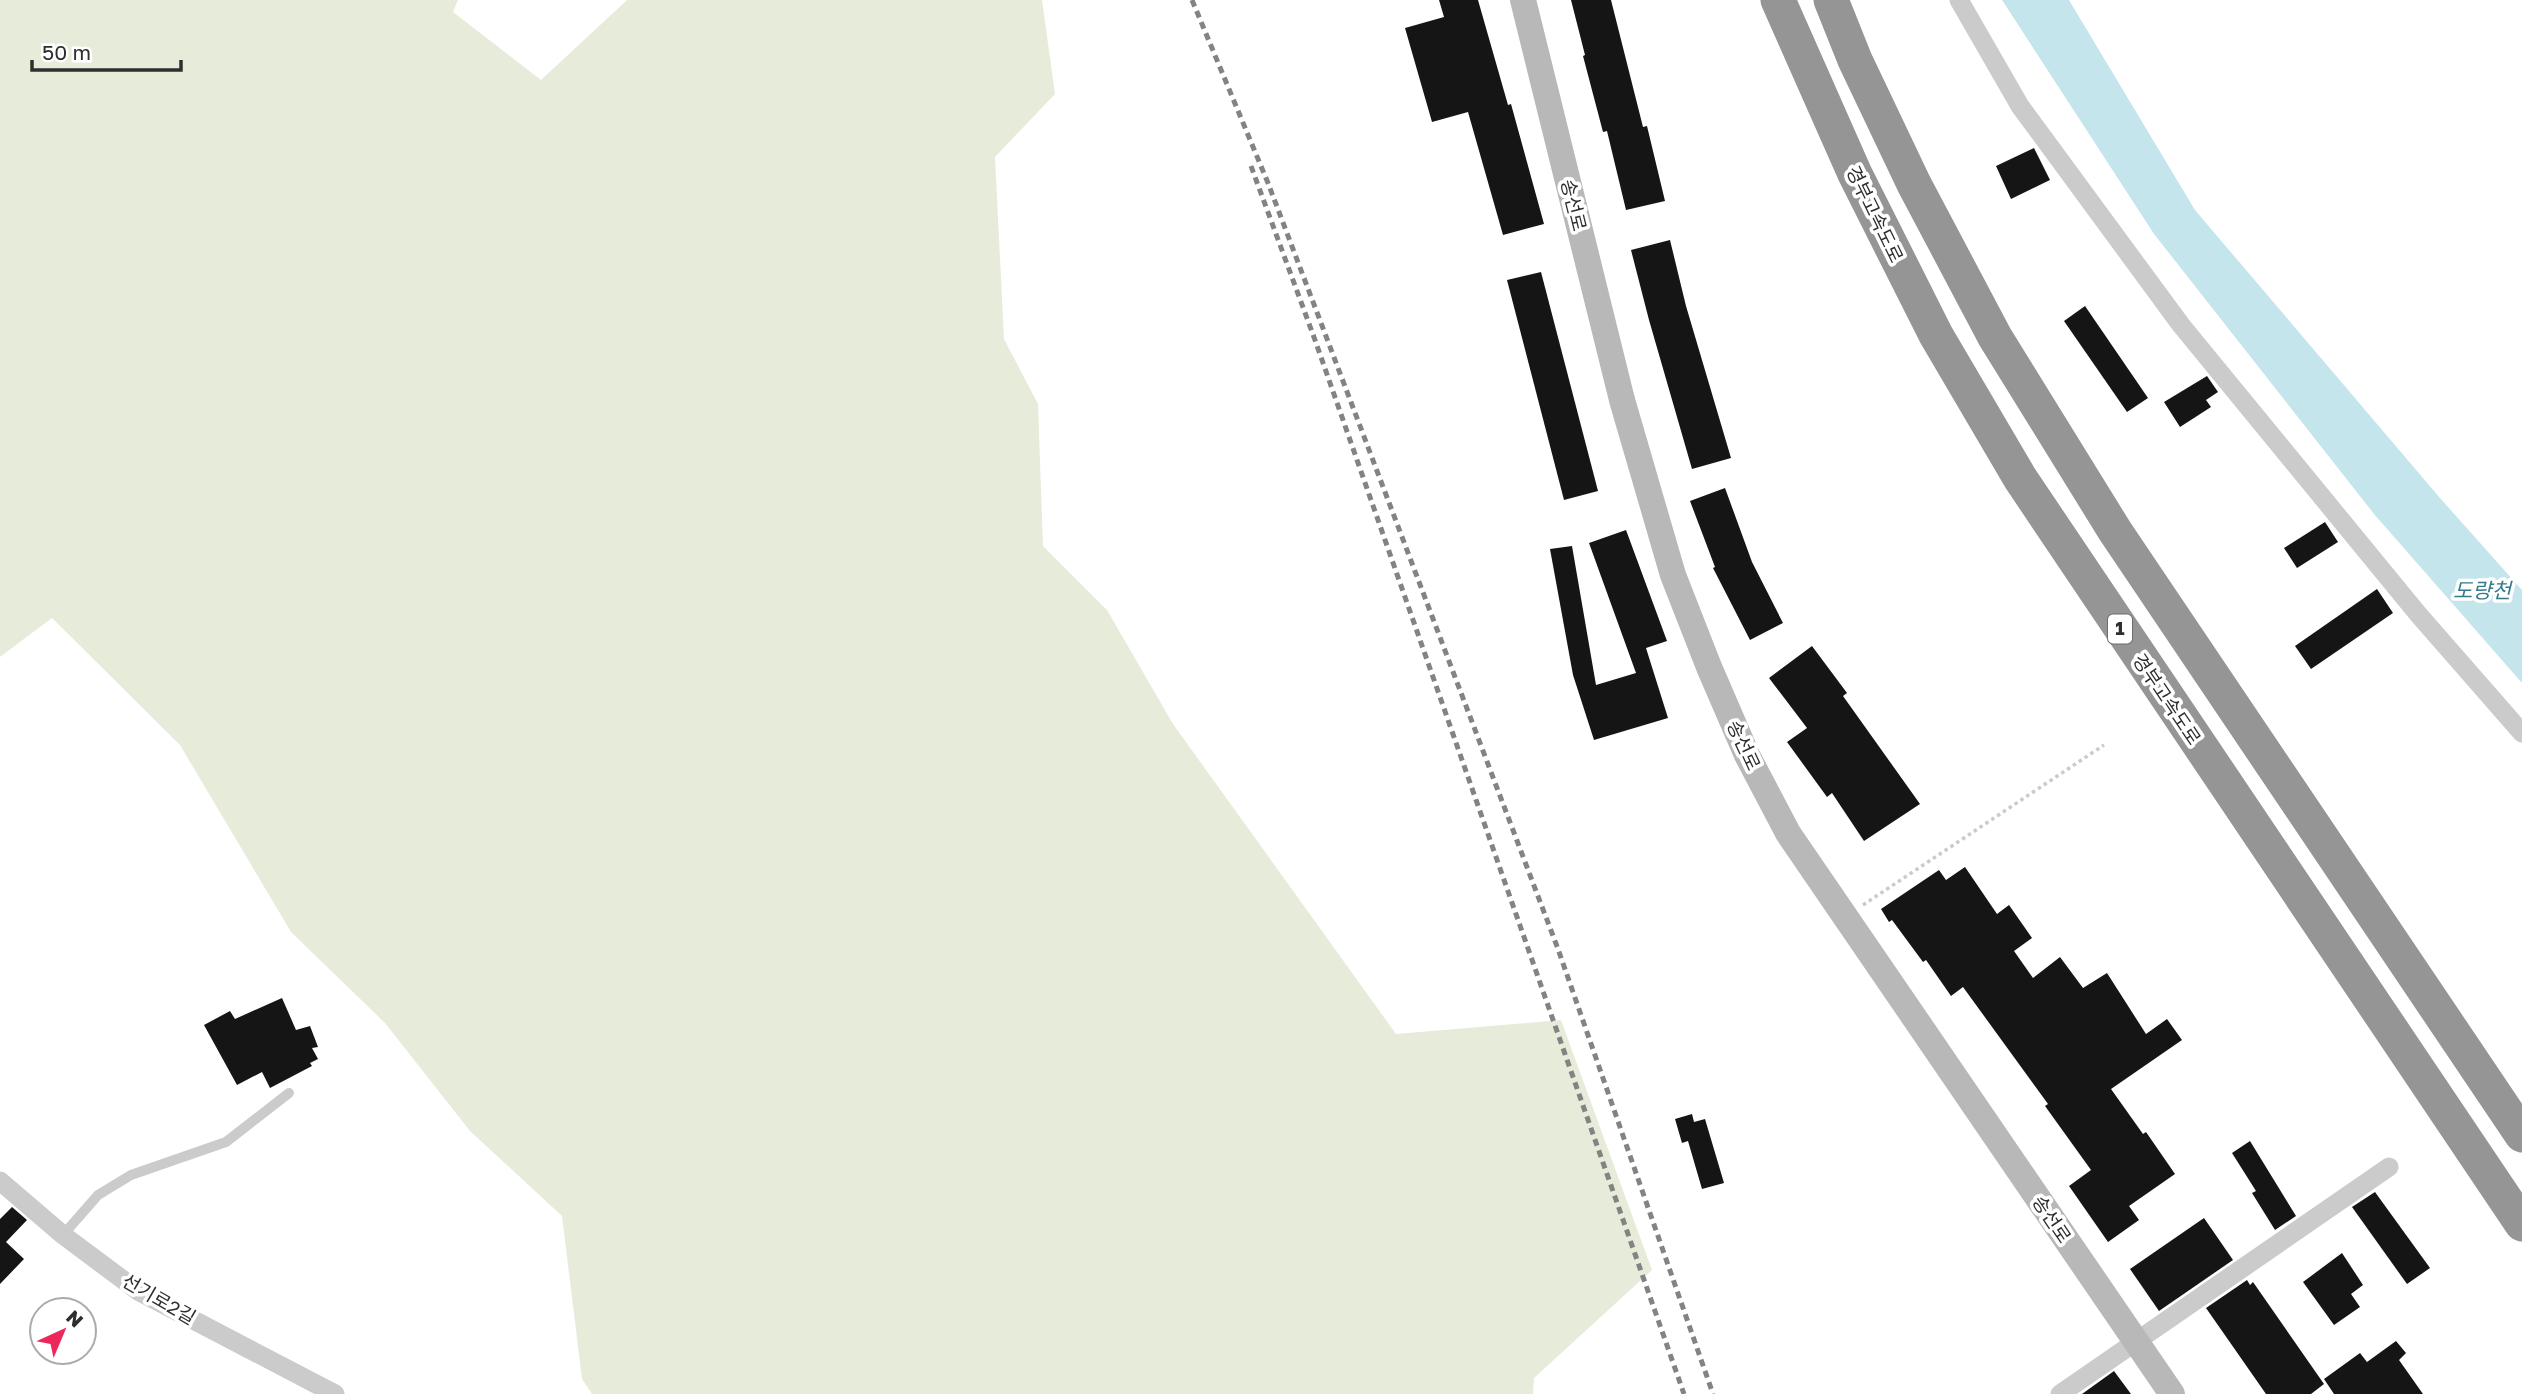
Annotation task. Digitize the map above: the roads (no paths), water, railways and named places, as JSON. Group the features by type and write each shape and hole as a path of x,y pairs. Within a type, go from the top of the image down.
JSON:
{"highway":[{"name":"경부고속도로","path":"1778,0 1855,174 1936,335 2020,478 2522,1224"},
{"path":"1831,0 1855,60 1914,184 1995,337 2115,531 2522,1135"}],"main road":[{"name":"송선로","path":"1523,0 1622,400 1673,575 1747,755 1788,832 2172,1394"}],"street":[{"path":"1959,0 2020,106 2181,325 2418,614 2522,733"},
{"path":"2060,1394 2389,1167"},
{"name":"선기로2길","path":"0,1181 63,1235 138,1291 335,1394"}],"lane":[{"path":"63,1235 98,1195 109,1188 131,1175 226,1142 289,1093"}],"water":[{"name":"도량천","path":"2002,0 2069,0 2195,210 2440,498 2522,590 2522,683 2374,514 2154,234"}],"railway":[{"path":"1192,0 1268,183 1558,949 1713,1394"},
{"path":"1251,166 1315,340 1684,1394"}]}
